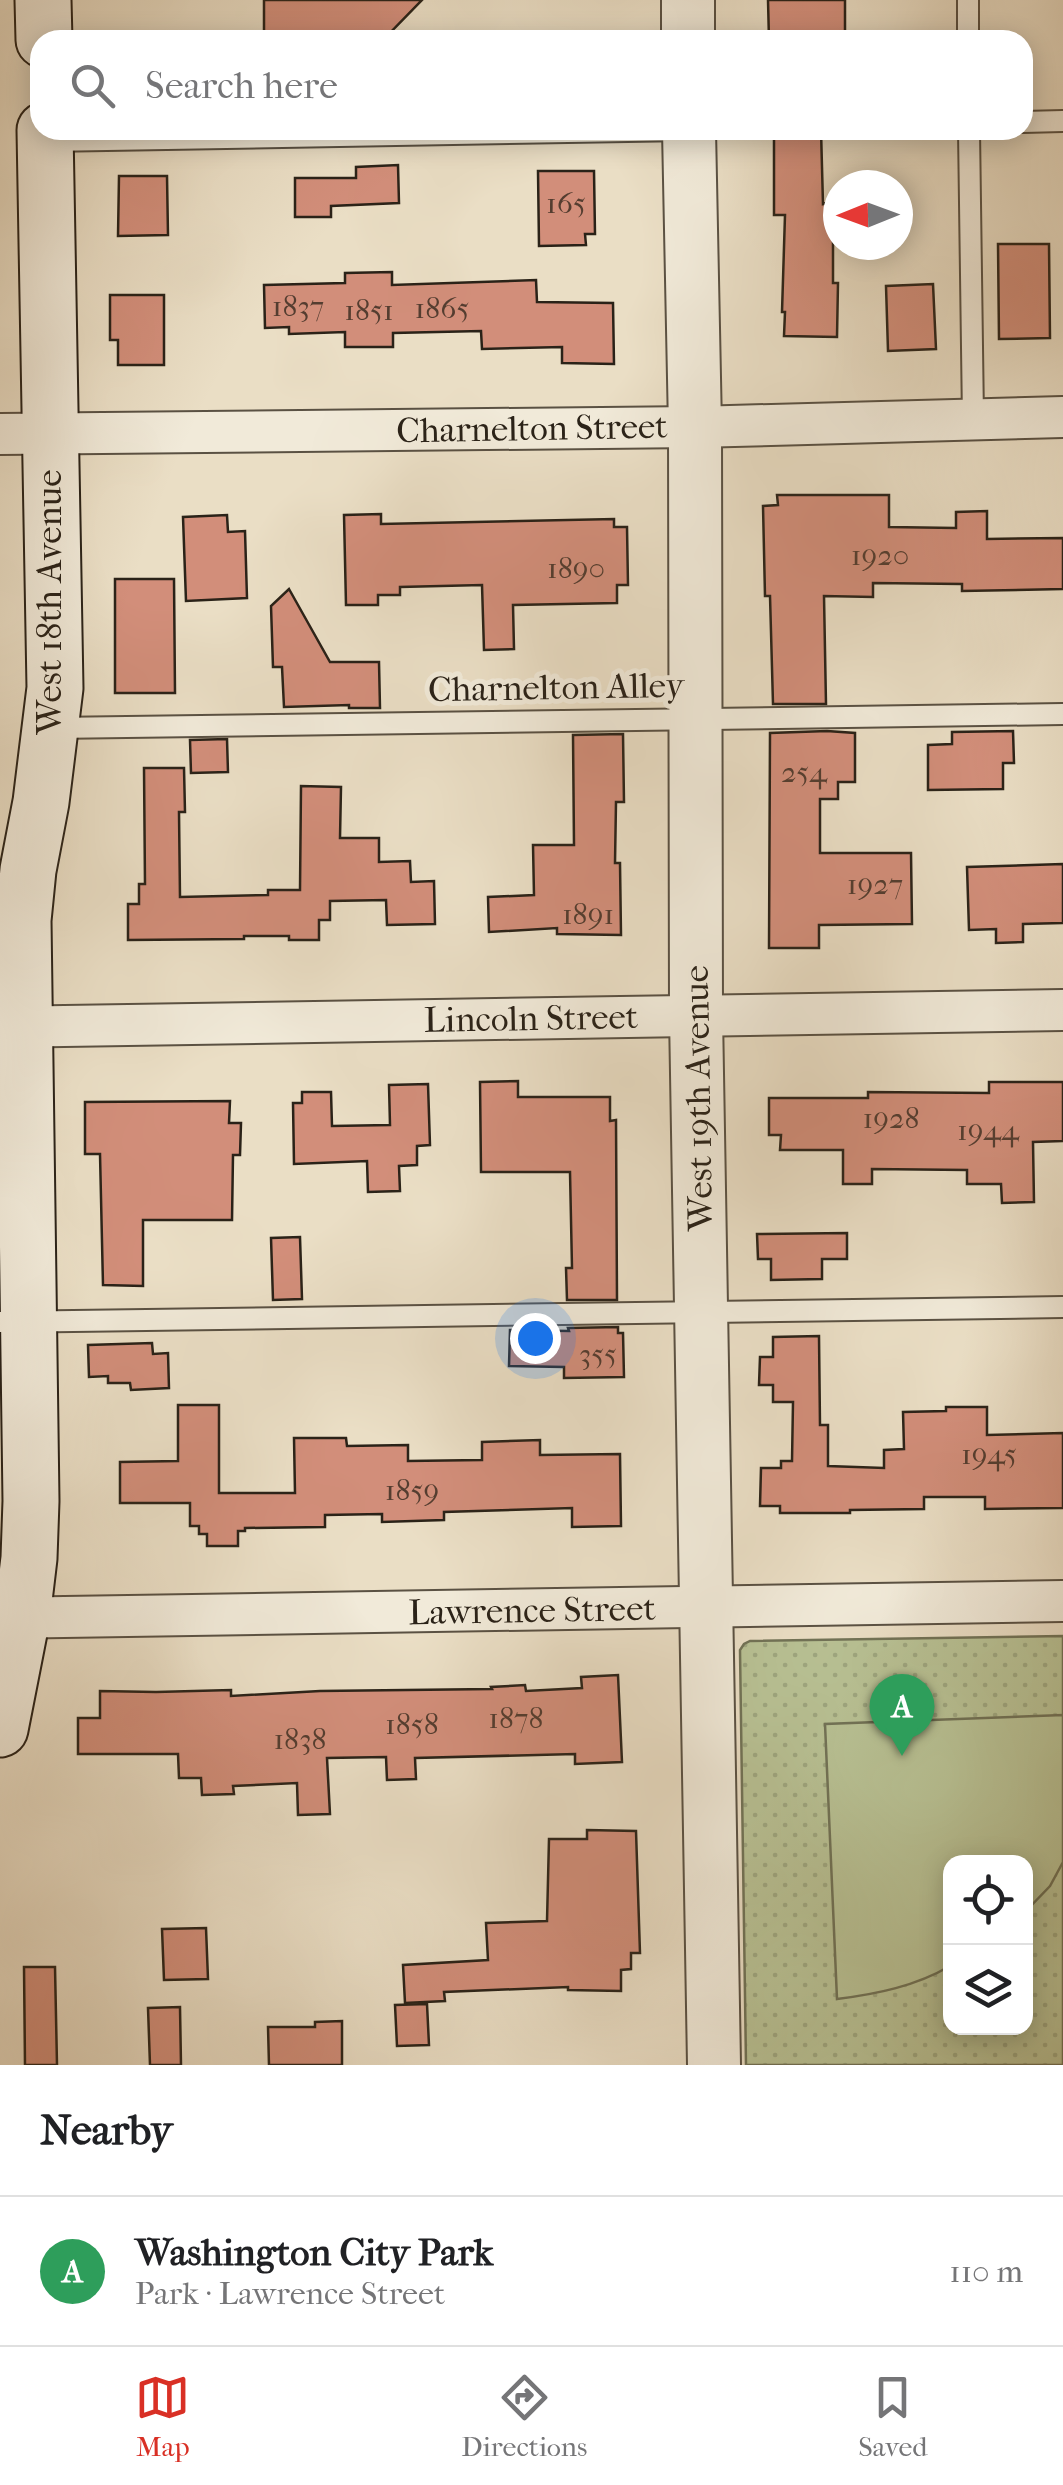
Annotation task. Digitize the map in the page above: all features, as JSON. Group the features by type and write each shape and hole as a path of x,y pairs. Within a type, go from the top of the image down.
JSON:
{"main road":[{"path":"43,0 44,30"},
{"name":"West 18th Avenue","path":"0,1729 11,1618 29,1558 31,1500 14,1322 12,1027 28,870 55,688 24,434 45,140"}],"street":[{"path":"688,0 688,30"},
{"name":"West 19th Avenue","path":"689,140 695,427 696,1014 714,2065"},
{"name":"Charnelton Street","path":"24,434 695,427 1063,417"},
{"name":"Lincoln Street","path":"12,1027 1063,1010"},
{"name":"Lawrence Street","path":"11,1618 1063,1602"}],"lane":[{"path":"968,0 968,30"},
{"path":"1033,122 1063,121"},
{"path":"970,140 973,419"},
{"name":"Charnelton Alley","path":"51,728 1063,714"},
{"path":"14,1322 1063,1307"}],"green space":[{"path":"1063,1636 1063,2065 746,2065 740,1650 744,1644"},
{"path":"1063,1715 1063,1862 1050,1886 1033,1904 1033,1855 943,1855 943,1970 896,1988 837,1999 825,1724"}],"building":[{"path":"264,0 422,0 393,30 264,30"},
{"path":"768,0 845,0 845,30 769,30"},
{"path":"774,140 821,140 823,260 833,260 833,283 838,283 837,337 784,336 785,215 774,215"},
{"path":"398,165 399,203 331,206 331,217 295,217 295,178 356,178 356,167"},
{"path":"538,171 594,171 595,234 585,234 586,245 539,246"},
{"path":"119,176 167,176 168,235 118,236"},
{"path":"998,244 1049,244 1050,338 999,339"},
{"path":"392,272 392,285 536,280 537,302 613,303 614,364 562,363 562,347 482,349 481,331 393,333 393,347 345,347 345,332 289,334 289,327 265,328 264,285 345,283 345,273"},
{"path":"933,284 936,349 888,351 886,286"},
{"path":"110,295 164,295 164,365 118,365 118,340 110,340"},
{"path":"777,495 889,495 889,527 956,528 956,512 987,511 987,539 1063,538 1063,589 962,591 962,584 873,583 873,597 824,596 826,704 773,704 763,506 778,505"},
{"path":"381,514 381,524 614,519 614,527 627,527 628,585 617,585 617,603 513,605 514,649 484,650 482,585 400,587 400,595 378,595 378,605 346,605 344,515"},
{"path":"227,515 228,532 245,531 247,598 186,601 183,517"},
{"path":"115,579 174,579 175,693 115,693"},
{"path":"289,589 330,662 379,662 380,708 284,707 282,667 273,667 271,606"},
{"path":"1013,731 1014,763 1003,763 1003,789 928,790 928,745 952,744 952,732"},
{"path":"770,733 855,733 855,782 838,782 838,799 820,799 820,853 911,853 912,924 819,925 819,948 769,948"},
{"path":"623,734 624,802 616,802 615,863 620,863 621,935 557,934 557,928 489,932 488,897 534,895 533,845 574,845 573,735"},
{"path":"227,739 228,772 191,773 190,740"},
{"path":"144,768 184,768 185,812 179,812 180,897 268,895 268,890 300,890 301,786 341,787 340,838 379,838 379,862 410,861 411,882 434,881 435,924 387,925 386,900 330,901 330,920 319,920 319,940 244,936 128,940 128,904 139,904 139,884 145,884"},
{"path":"1063,864 1063,923 1023,924 1023,942 996,943 996,929 969,930 967,867"},
{"path":"518,1081 518,1097 610,1097 610,1121 616,1120 617,1300 567,1300 566,1268 572,1268 570,1172 481,1172 480,1082"},
{"path":"989,1082 1063,1082 1063,1141 1033,1142 1034,1202 1002,1203 1001,1184 967,1184 967,1170 872,1169 872,1184 843,1184 843,1150 780,1150 781,1135 769,1135 769,1098 868,1098 868,1092 989,1093"},
{"path":"428,1084 430,1145 417,1146 417,1165 399,1166 400,1191 368,1192 367,1161 294,1164 293,1103 302,1103 302,1092 331,1092 332,1126 390,1125 389,1085"},
{"path":"230,1101 229,1123 241,1123 240,1155 233,1155 232,1220 143,1220 143,1286 103,1285 100,1154 85,1154 85,1102"},
{"path":"847,1233 847,1259 822,1259 822,1279 771,1280 771,1259 758,1259 757,1234"},
{"path":"300,1237 302,1299 273,1300 271,1238"},
{"path":"618,1327 618,1333 623,1333 624,1377 564,1378 564,1367 509,1366 510,1330"},
{"path":"819,1336 820,1425 828,1425 828,1466 884,1468 884,1450 904,1449 903,1412 987,1407 987,1435 1063,1433 1063,1508 985,1509 985,1497 924,1497 924,1509 850,1513 780,1513 780,1506 760,1506 761,1468 781,1468 781,1461 792,1461 793,1402 773,1402 773,1385 759,1385 760,1357 773,1357 773,1337"},
{"path":"152,1343 153,1354 168,1353 169,1388 131,1390 130,1383 108,1383 108,1376 89,1377 88,1345"},
{"path":"178,1405 219,1405 219,1493 295,1493 294,1438 346,1438 347,1446 408,1445 408,1461 482,1460 482,1442 540,1440 540,1455 620,1454 621,1526 572,1527 572,1508 444,1512 444,1520 382,1522 382,1514 325,1515 325,1527 245,1528 238,1531 238,1546 207,1546 207,1534 199,1534 199,1526 190,1526 190,1503 120,1503 120,1462 178,1461"},
{"path":"618,1675 622,1762 575,1764 575,1754 415,1758 416,1779 387,1780 386,1757 327,1758 330,1814 298,1815 297,1783 233,1786 234,1794 202,1795 201,1778 179,1778 178,1754 78,1754 78,1718 100,1718 100,1691 231,1690 231,1696 525,1685 526,1691 582,1688 581,1677"},
{"path":"587,1830 636,1831 640,1953 631,1953 631,1969 621,1970 621,1991 568,1987 444,1992 445,2001 405,2003 403,1965 488,1960 486,1923 547,1921 549,1839 587,1839"},
{"path":"206,1928 208,1979 164,1980 162,1929"},
{"path":"24,1967 55,1967 57,2065 25,2065"},
{"path":"427,2004 429,2045 397,2046 395,2005"},
{"path":"180,2007 181,2065 150,2065 148,2008"},
{"path":"342,2021 342,2065 269,2065 268,2027 315,2027 315,2022"}],"place":[{"name":"Washington City Park","path":"902,1756"}]}
